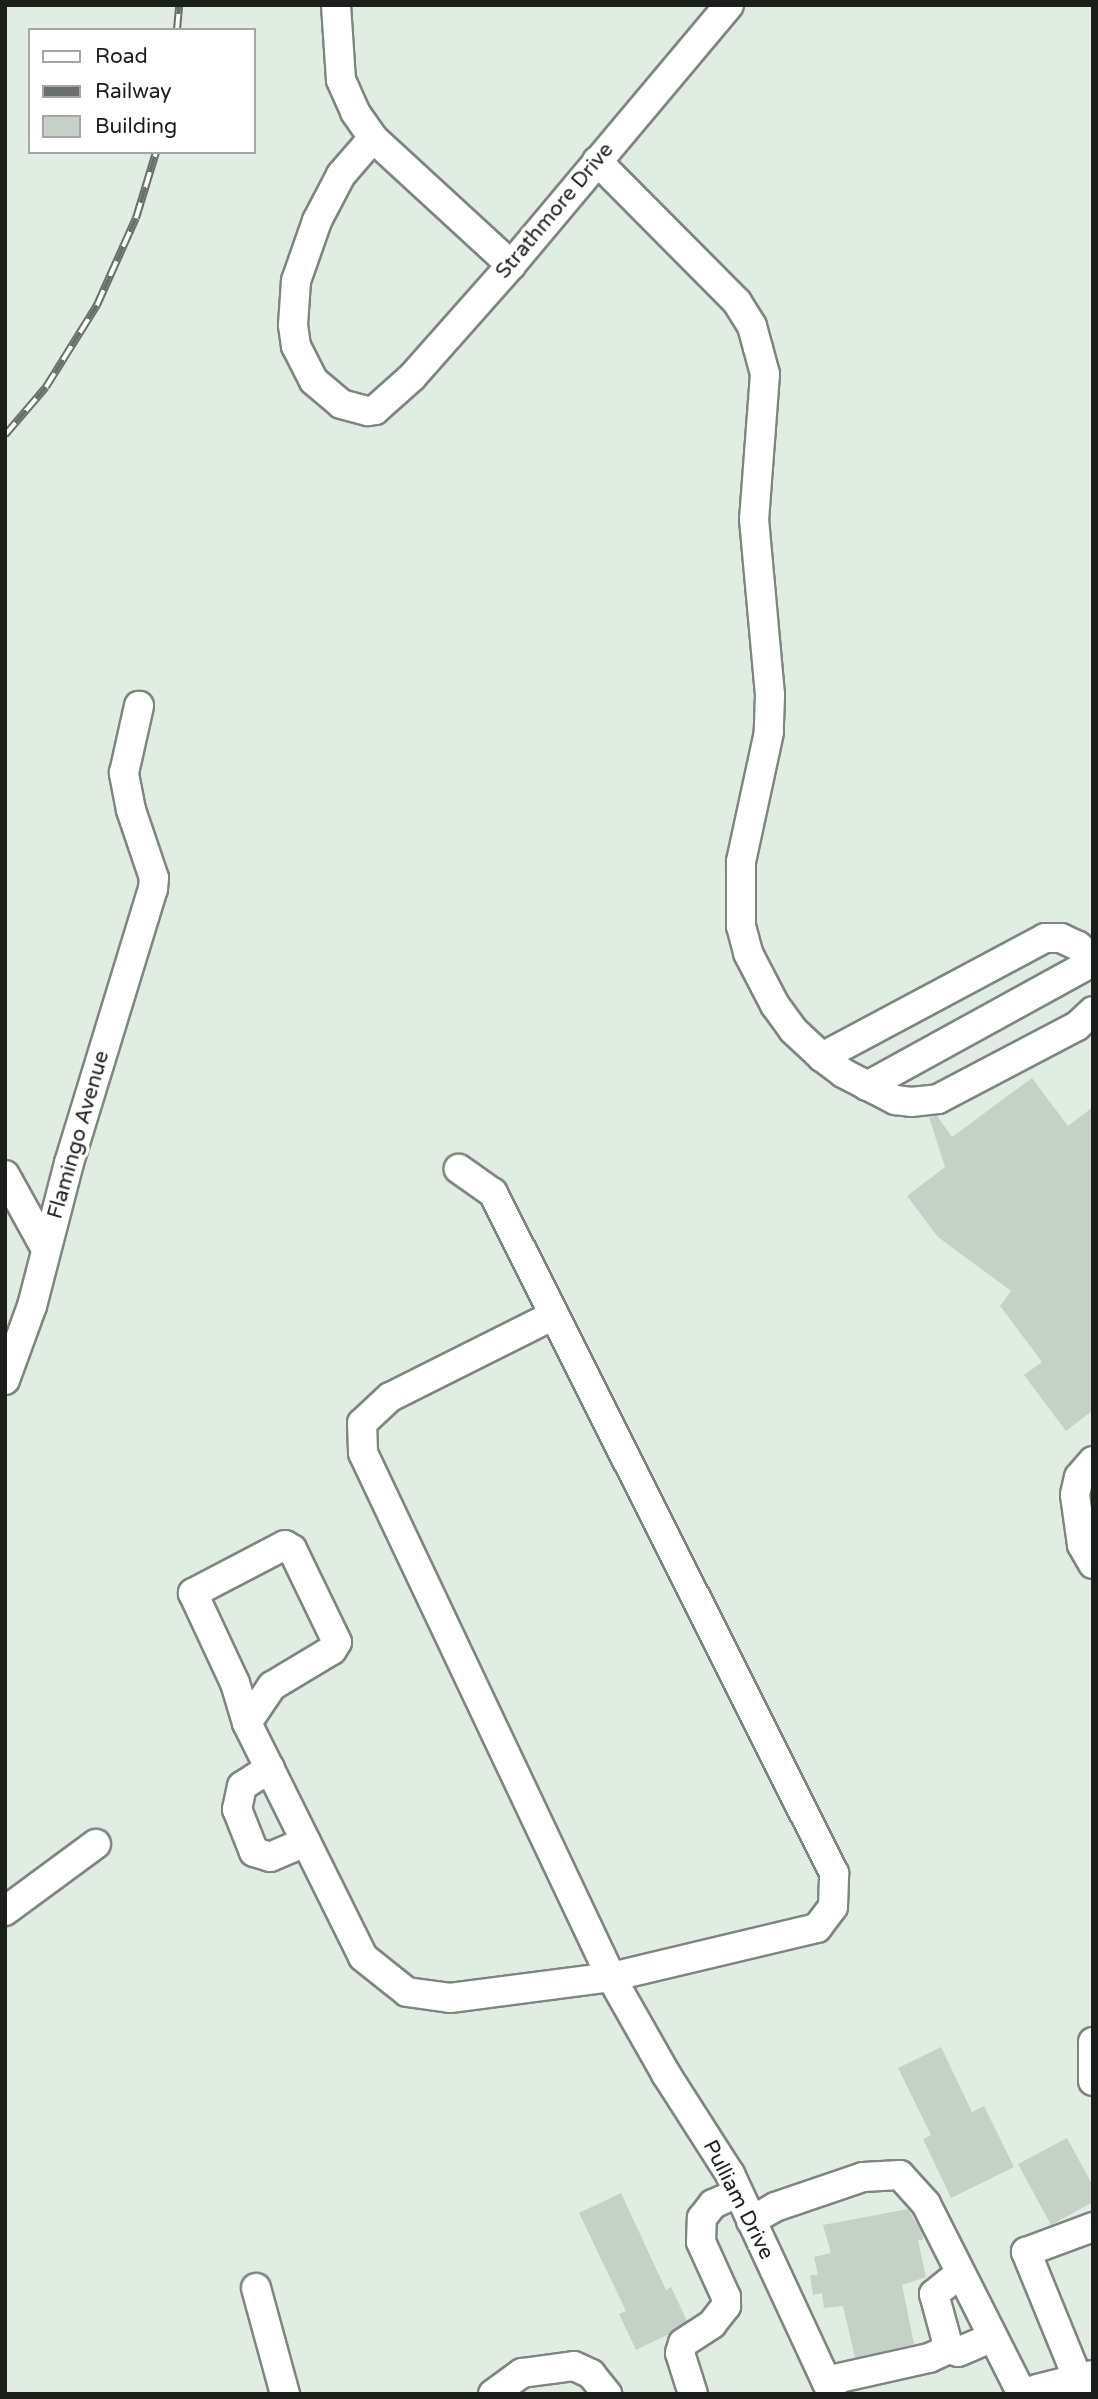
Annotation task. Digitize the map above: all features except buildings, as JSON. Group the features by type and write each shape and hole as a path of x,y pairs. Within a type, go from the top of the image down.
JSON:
{"highway":[{"path":"1038,2394 1086,2382"}],"street":[{"path":"336,5 341,80 355,112 373,138 511,265"},
{"name":"Strathmore Drive","path":"373,138 341,175 317,220 296,281 293,325 296,346 314,381 341,404 375,410 412,377 511,265 729,5"},
{"path":"597,161 737,302 752,326 765,374 754,519 770,695 769,720 741,862 741,926 748,953 775,1004 793,1030 822,1057 867,1086 895,1100 939,1098 1077,1026 1093,1011"},
{"name":"Flamingo Avenue","path":"5,1380 32,1306 46,1249 153,889 154,878 131,810 124,774 139,706"},
{"path":"822,1057 1045,938 1060,938 1078,946 1093,961 867,1086"},
{"path":"247,1723 272,1686 332,1650 337,1642 292,1549 285,1545 193,1593 235,1684 247,1723 363,1957 407,1992 450,1998 611,1977 817,1928 834,1907 834,1873 494,1193 459,1169"},
{"path":"5,1175 46,1249"},
{"name":"Pulliam Drive","path":"554,1315 390,1397 362,1423 363,1453 611,1977 738,2193 829,2388"},
{"path":"1093,1461 1079,1477 1075,1495 1085,1515 1082,1545 1093,1564"},
{"path":"270,1768 242,1786 237,1809 254,1852 270,1857 306,1842"},
{"path":"5,1910 96,1844"},
{"path":"1093,2042 1093,2081"},
{"path":"751,2221 775,2207 863,2177 901,2175 926,2204 959,2274 1022,2394"},
{"path":"693,2394 680,2353 683,2343 720,2316 726,2297 701,2242 702,2218 713,2204 738,2193"},
{"path":"1086,2382 1026,2252 1093,2227"},
{"path":"949,2349 934,2294 959,2274"},
{"path":"256,2288 285,2394"},
{"path":"829,2388 929,2358 949,2349 958,2352 993,2337"},
{"path":"493,2394 522,2373 574,2366 591,2374 607,2394"}],"railway":[{"path":"177,28 179,5"},
{"path":"5,435 46,387 97,305 136,218 155,154"}]}
